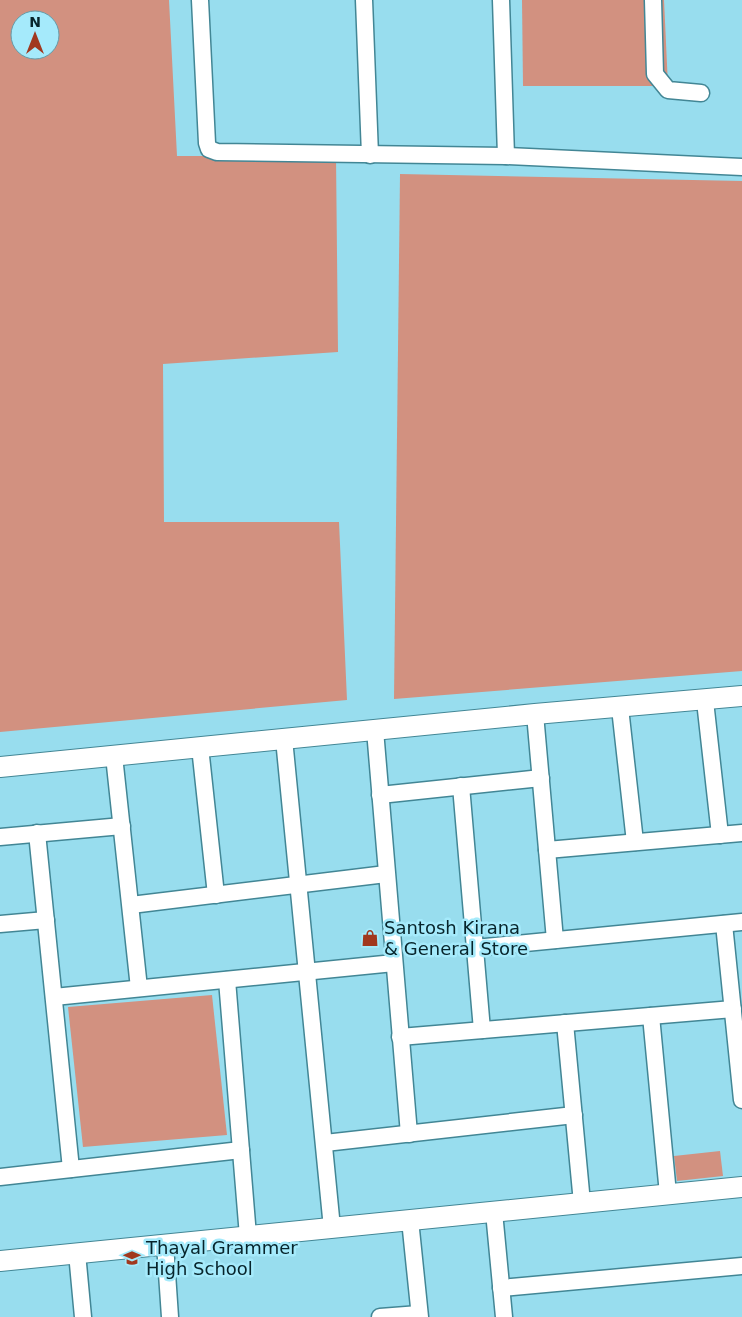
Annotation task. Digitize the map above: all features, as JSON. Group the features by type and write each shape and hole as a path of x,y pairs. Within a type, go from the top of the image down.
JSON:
{"street":[{"path":"200,0 207,143 209,149 217,152 506,156 742,167"},
{"path":"364,0 370,155"},
{"path":"501,0 506,156"},
{"path":"653,0 655,74 668,90 701,93"},
{"path":"0,767 535,714 705,701 742,696"},
{"path":"705,701 720,835"},
{"path":"620,708 635,842"},
{"path":"535,714 555,940"},
{"path":"375,730 409,1134"},
{"path":"284,739 332,1228"},
{"path":"200,747 216,895"},
{"path":"114,756 139,988"},
{"path":"380,795 541,778"},
{"path":"461,786 482,1030"},
{"path":"0,837 122,826"},
{"path":"547,850 742,833"},
{"path":"38,834 71,1169"},
{"path":"131,905 386,874"},
{"path":"0,924 46,920"},
{"path":"475,948 742,922"},
{"path":"724,924 742,1100"},
{"path":"54,997 394,963"},
{"path":"227,980 248,1236"},
{"path":"400,1037 733,1009"},
{"path":"651,1016 668,1194"},
{"path":"565,1023 582,1203"},
{"path":"325,1143 574,1115"},
{"path":"0,1177 241,1150"},
{"path":"0,1261 742,1187"},
{"path":"494,1212 504,1317"},
{"path":"380,1317 420,1315 410,1220"},
{"path":"165,1244 170,1317"},
{"path":"77,1253 83,1317"},
{"path":"501,1288 742,1266"}],"shaded area":[{"path":"0,0 169,0 177,156 336,156 338,352 163,364 164,522 339,522 347,700 0,732"},
{"path":"522,0 664,0 668,86 523,86"},
{"path":"400,174 742,181 742,671 394,699"},
{"path":"212,995 227,1135 83,1147 68,1007"},
{"path":"720,1151 723,1176 677,1181 674,1156"}],"place":[{"name":"Santosh Kirana & General Store","path":"370,938"},
{"name":"Thayal Grammer High School","path":"132,1258"}]}
